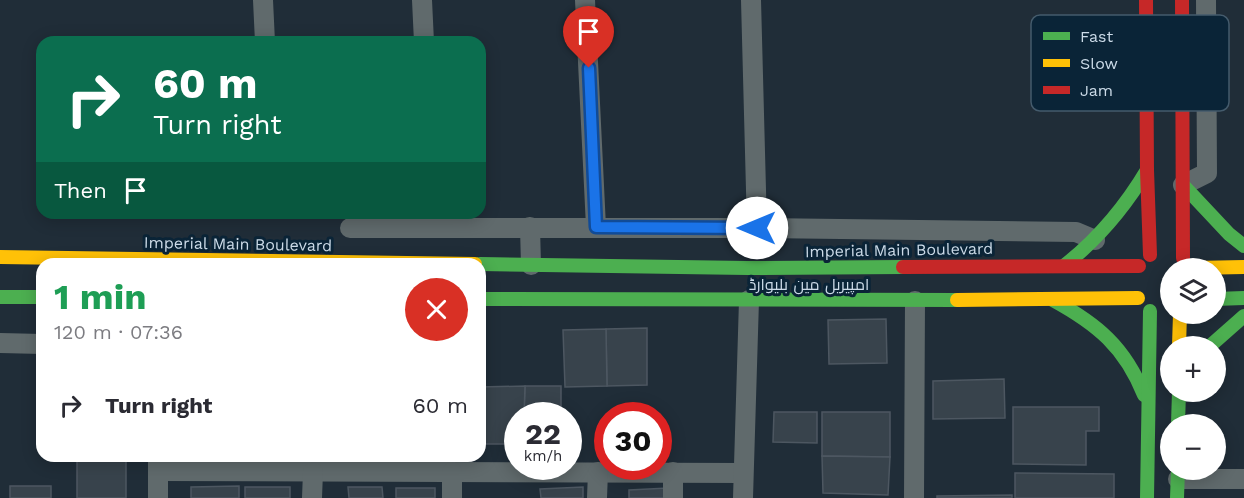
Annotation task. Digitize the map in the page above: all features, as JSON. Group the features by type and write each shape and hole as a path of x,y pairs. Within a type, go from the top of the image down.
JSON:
{"street":[{"path":"263,0 265,36"},
{"path":"422,0 424,36"},
{"path":"585,0 596,227"},
{"path":"751,0 757,228"},
{"path":"1146,0 1146,15"},
{"path":"1182,0 1182,15"},
{"path":"1206,0 1206,15"},
{"path":"1147,111 1147,170 1175,258"},
{"path":"1175,258 1183,185 1183,111"},
{"path":"1183,185 1208,173 1207,111"},
{"path":"1065,265 1095,240 1124,207 1147,170"},
{"path":"1183,185 1229,234 1244,246"},
{"path":"350,228 431,220 530,227 1076,232 1095,240"},
{"path":"530,227 531,265"},
{"name":"Imperial Main Boulevard","path":"0,257 68,258"},
{"path":"1160,262 1139,266 1134,282 1138,298 1150,310 1160,313"},
{"name":"Imperial Main Boulevard","path":"486,264 747,268 1139,266"},
{"path":"1226,265 1244,267"},
{"path":"0,297 36,297"},
{"name":"امپیریل مین بلیوارڈ","path":"486,298 915,301 1138,298"},
{"path":"1226,299 1244,298"},
{"path":"743,498 749,300"},
{"path":"1053,300 1089,320 1119,348 1140,384 1147,405"},
{"path":"914,498 915,301"},
{"path":"1147,498 1150,310"},
{"path":"1221,336 1244,316"},
{"path":"0,343 36,344"},
{"path":"158,498 158,464 313,472 594,472"},
{"path":"312,498 313,472"},
{"path":"452,472 452,498"},
{"path":"673,498 674,472 743,473"},
{"path":"1178,482 1244,479"},
{"path":"597,498 598,480"}],"building":[{"path":"886,319 887,363 829,364 828,320"},
{"path":"647,328 647,385 607,386 606,329"},
{"path":"606,329 607,386 565,387 563,330"},
{"path":"1004,379 1005,418 933,419 933,381"},
{"path":"525,386 561,386 561,402 524,402"},
{"path":"525,386 524,402 504,402 504,444 486,444 486,387"},
{"path":"1013,407 1099,407 1099,431 1086,431 1086,465 1013,464"},
{"path":"774,412 817,412 817,443 773,442"},
{"path":"822,412 890,412 890,457 822,456"},
{"path":"822,456 890,457 888,495 823,493"},
{"path":"77,462 126,462 126,498 77,498"},
{"path":"1015,473 1114,474 1114,498 1015,498"},
{"path":"10,486 51,486 51,498 10,498"},
{"path":"239,486 239,498 191,498 191,487"},
{"path":"245,487 290,487 290,498 245,498"},
{"path":"348,487 382,487 383,498 349,498"},
{"path":"583,487 583,498 541,498 540,489"},
{"path":"396,488 435,488 435,498 396,498"},
{"path":"668,488 669,498 629,498 629,490"},
{"path":"1012,495 1012,498 937,498 937,496"}],"traffic: fast":[{"path":"1065,265 1110,221 1130,197 1147,170"},
{"path":"1183,185 1229,234 1244,246"},
{"path":"486,264 747,268 903,267"},
{"path":"0,297 36,297"},
{"path":"1226,299 1244,298"},
{"path":"486,299 957,300"},
{"path":"1053,300 1083,318 1108,338 1128,363 1144,395"},
{"path":"1147,498 1150,311"},
{"path":"1221,336 1244,316"},
{"path":"1178,414 1179,402"},
{"path":"1177,498 1178,480"}],"traffic: slow":[{"path":"0,257 68,258"},
{"path":"1226,267 1244,267"},
{"path":"957,300 1138,298"},
{"path":"1179,336 1180,324"}],"traffic: jam":[{"path":"1146,0 1146,15"},
{"path":"1182,0 1182,15"},
{"path":"1147,111 1150,255"},
{"path":"1182,111 1183,258"},
{"path":"903,267 1139,266"}],"route":[{"path":"589,68 596,227 757,228"}]}
